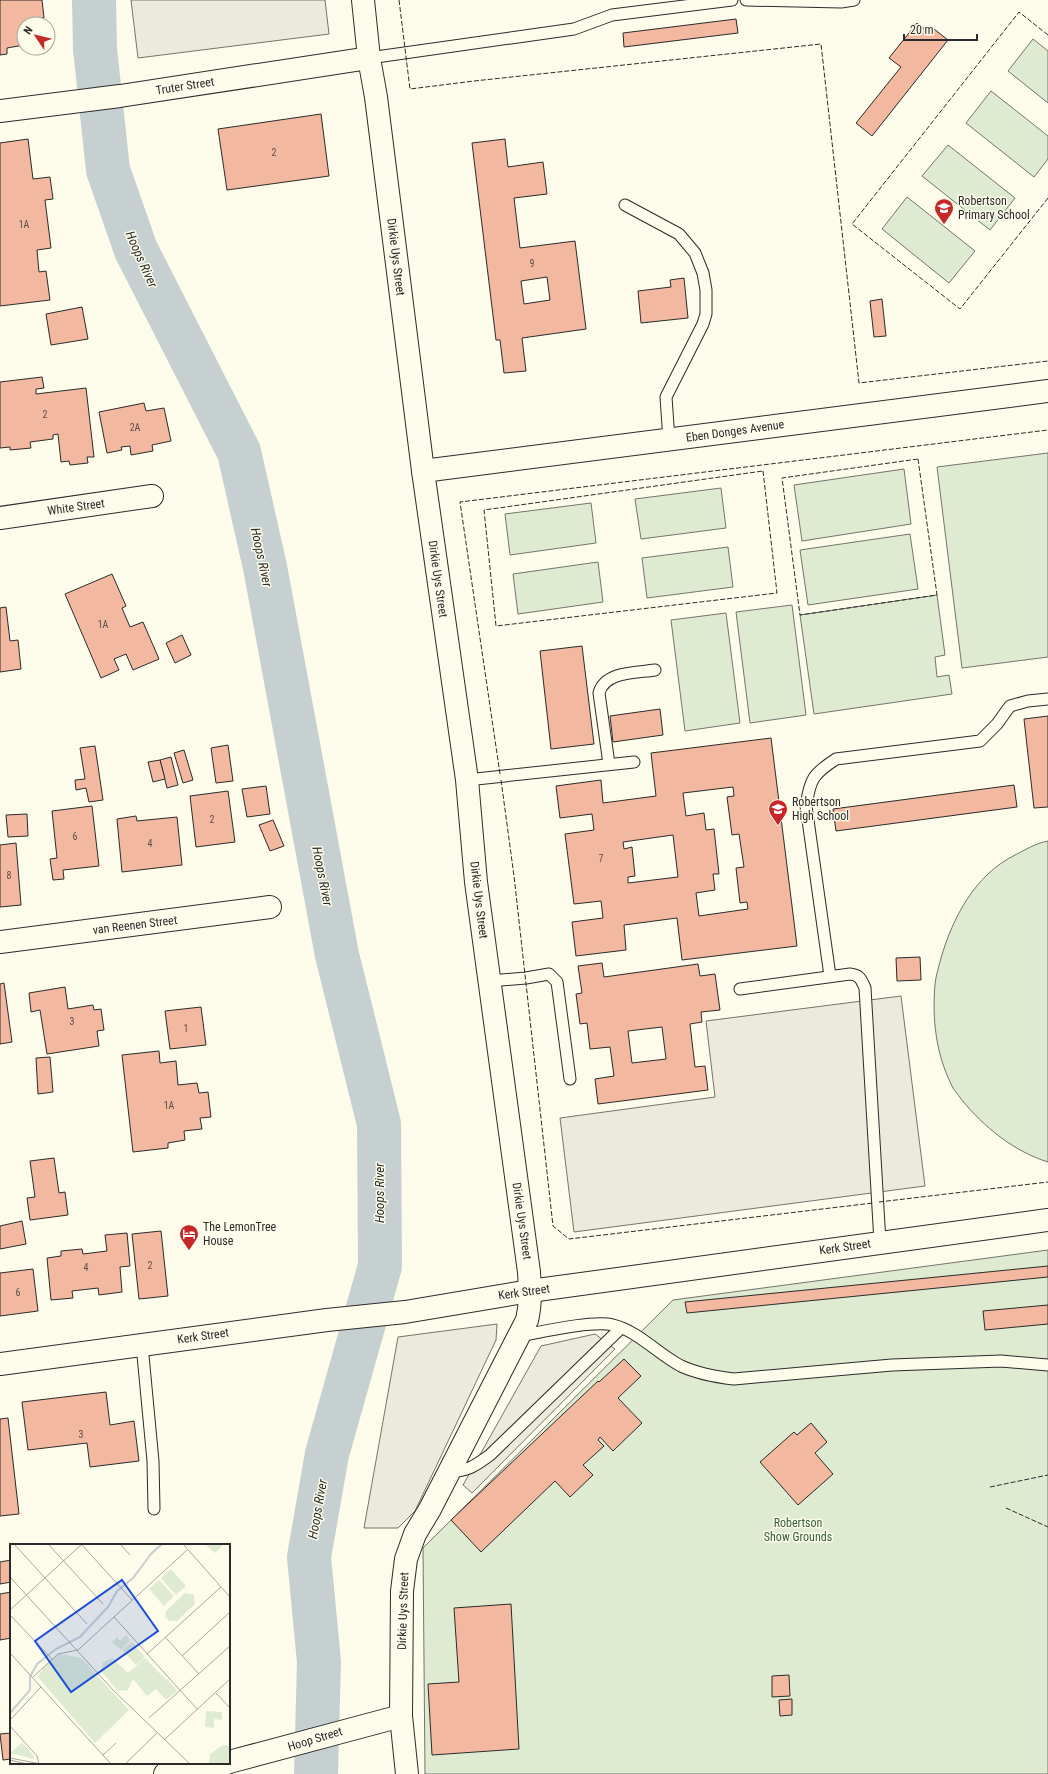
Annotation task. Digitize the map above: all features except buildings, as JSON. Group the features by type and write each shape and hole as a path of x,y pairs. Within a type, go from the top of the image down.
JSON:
{"street":[{"name":"Dirkie Uys Street","path":"362,0 369,58 376,97 423,472 467,780 476,882 528,1264 530,1291 530,1308 527,1320 430,1509 415,1534 406,1559 402,1591 401,1716 407,1774"},
{"name":"Truter Street","path":"0,111 120,96 369,58"},
{"name":"Eben Donges Avenue","path":"423,472 1048,391"},
{"name":"White Street","path":"0,518 152,496"},
{"name":"van Reenen Street","path":"0,942 270,907"},
{"name":"Kerk Street","path":"0,1364 327,1320 405,1312 530,1291 1048,1220"},
{"name":"Hoop Street","path":"230,1762 272,1752 336,1732 401,1716"},
{"name":"Hoop Street","path":"165,1774 224,1764"}],"lane":[{"path":"369,58 574,29 612,15 732,0"},
{"path":"746,0 841,2 854,0"},
{"path":"625,205 680,234 695,253 703,273 706,290 706,314 703,324 666,397 669,440"},
{"path":"609,764 599,693 601,687 611,677 655,670"},
{"path":"830,976 806,806 810,785 820,769 836,759 980,741 997,724 1010,706 1028,701 1048,699"},
{"path":"467,780 634,762"},
{"path":"490,981 526,978 549,974 554,977 557,982 570,1079"},
{"path":"740,988 830,976 856,974 861,978 865,988 875,1131 876,1202 880,1242"},
{"path":"518,1336 588,1325 604,1324 621,1328 682,1366 720,1377 734,1379 892,1365 1001,1361 1048,1365"},
{"path":"449,1472 463,1471 475,1466 490,1454 621,1328"},
{"path":"142,1345 153,1461 154,1509"}],"green space":[{"path":"1033,39 1048,51 1048,103 1008,71"},
{"path":"991,91 1048,136 1048,159 1034,177 966,123"},
{"path":"948,145 1015,198 990,230 922,176"},
{"path":"907,197 975,251 949,283 882,229"},
{"path":"1048,453 1048,657 962,668 937,467"},
{"path":"904,469 911,524 802,541 794,485"},
{"path":"721,488 726,528 641,539 635,499"},
{"path":"591,503 596,543 510,555 505,514"},
{"path":"910,534 918,589 808,605 800,550"},
{"path":"728,547 733,587 647,598 642,558"},
{"path":"598,562 603,602 518,614 513,574"},
{"path":"937,595 945,655 935,657 937,677 949,675 952,694 814,714 800,615"},
{"path":"792,605 806,715 750,723 736,612"},
{"path":"726,613 740,723 685,731 671,620"},
{"path":"1048,841 1048,1162 1011,1145 1000,1137 979,1119 954,1090 942,1060 936,1036 934,997 935,984 941,958 952,927 959,913 977,886 1001,863 1039,843"},
{"name":"Robertson Show Grounds","path":"1048,1250 1048,1774 425,1774 423,1548 673,1300"}],"shaded area":[{"path":"131,0 325,0 329,34 138,58"},
{"path":"901,996 925,1186 574,1232 560,1118 715,1097 706,1021"},
{"path":"497,1324 496,1340 415,1511 398,1528 364,1528 398,1337"},
{"path":"595,1334 615,1349 472,1493 463,1485 541,1346"}],"waterway":[{"name":"Hoops River","path":"94,0 95,49 108,170 136,250 239,452 265,567 337,955 379,1124 380,1266 327,1454 309,1557 319,1662 316,1774"}],"fence":[{"path":"399,0 410,89 821,44 859,383 1048,361"},
{"path":"1048,35 1019,12 852,224 960,309 1048,198"},
{"path":"500,774 460,502 1048,430"},
{"path":"918,459 937,595 800,615 782,478 918,459"},
{"path":"763,471 777,593 496,626 484,510 763,471"},
{"path":"501,780 514,876 553,1226 569,1239 873,1203"},
{"path":"879,1202 1048,1182"},
{"path":"990,1487 1048,1475"},
{"path":"1006,1508 1048,1527"}],"place":[{"name":"Robertson Primary School","path":"944,225"},
{"name":"Robertson High School","path":"778,826"},
{"name":"The LemonTree House","path":"189,1251"}]}
